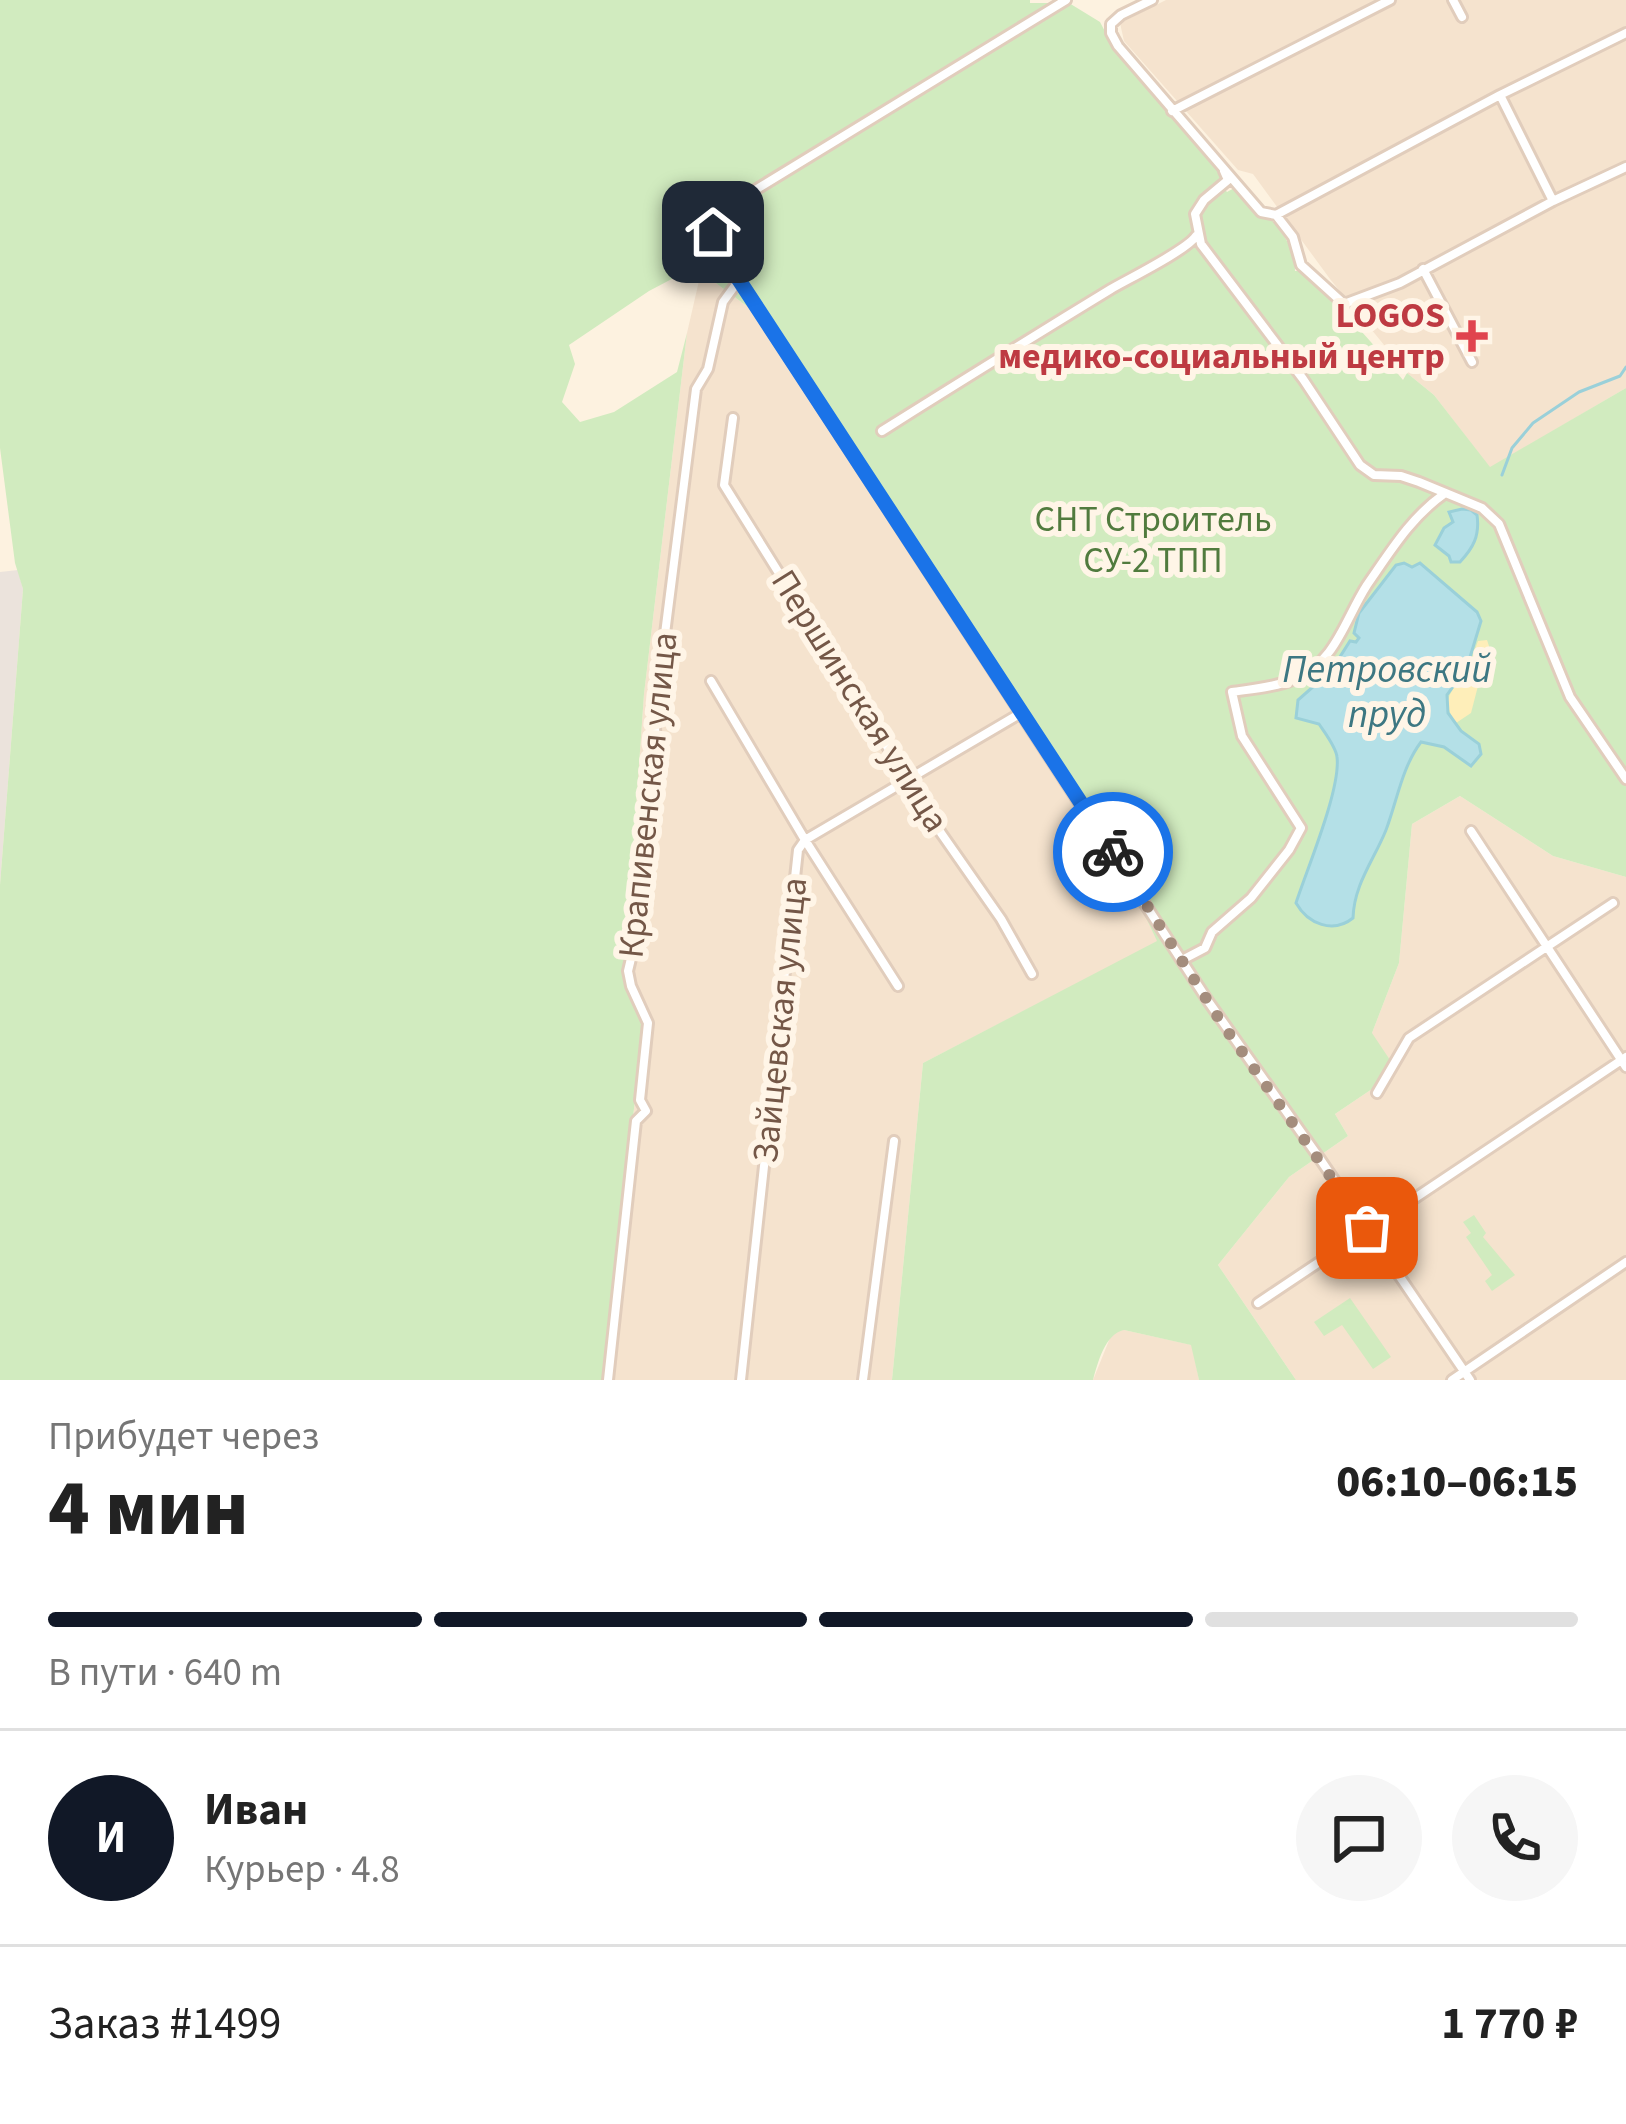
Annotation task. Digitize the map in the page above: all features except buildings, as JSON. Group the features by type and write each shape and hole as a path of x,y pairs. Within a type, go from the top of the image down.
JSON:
{"street":[{"path":"1066,0 729,206 713,227 718,246 1235,1042 1467,1376"},
{"path":"1152,0 1112,24 1118,46 1261,212 1276,215 1626,33"},
{"path":"1172,111 1390,0"},
{"path":"1453,0 1462,17"},
{"path":"1500,95 1552,201"},
{"path":"1276,215 1293,237 1301,265 1344,304 1376,293 1626,167"},
{"path":"1224,171 1228,180 1195,214 1201,244 1303,379 1360,466 1374,475 1405,477 1482,508 1499,524 1564,684 1626,779"},
{"path":"881,431 1108,290 1189,247 1197,234"},
{"path":"1423,269 1472,362"},
{"name":"Крапивенская улица","path":"608,1380 636,1121 646,1111 640,1098 648,1022 628,971 649,855 658,689 696,389 708,369 723,302 739,280"},
{"name":"Першинская улица","path":"733,418 724,485 1032,974"},
{"path":"1182,960 1205,948 1212,932 1251,898 1301,829 1242,736 1232,692 1295,680 1313,668 1336,645 1367,586 1411,521 1444,494"},
{"path":"711,681 898,986"},
{"name":"Зайцевская улица","path":"741,1380 798,850 1021,712"},
{"path":"1258,1303 1624,1061 1471,831"},
{"path":"1376,1093 1408,1038 1613,902"},
{"path":"863,1380 894,1142"},
{"path":"1452,1380 1467,1376 1626,1262"}],"shaded area":[{"path":"1166,0 1626,0 1626,388 1490,468 1434,395 1407,373 1330,279 1253,174 1238,170 1124,41 1120,23"},
{"path":"701,272 748,307 873,489 1128,880 1158,942 923,1063 892,1380 603,1380 644,1021 624,980 644,694 687,333"},
{"path":"18,570 23,589 0,885 0,572"},
{"path":"1460,796 1553,856 1626,877 1626,1380 1296,1380 1218,1265 1289,1177 1348,1136 1335,1114 1375,1087 1372,1033 1399,963 1412,824"},
{"path":"1124,1330 1192,1345 1199,1380 1093,1380 1110,1338"}],"green space":[{"name":"СНТ Строитель СУ-2 ТПП","path":"0,0 1069,3 1100,22 1153,95 1222,171 1220,184 1227,192 1236,187 1275,224 1289,246 1295,271 1307,271 1403,380 1407,373 1434,395 1490,467 1626,388 1626,877 1553,856 1460,796 1412,824 1399,963 1372,1033 1390,1060 1375,1087 1335,1114 1348,1136 1289,1177 1218,1265 1296,1380 1199,1380 1191,1345 1124,1330 1107,1343 1093,1380 892,1380 923,1063 1157,941 1128,880 873,489 748,307 701,272 704,262 649,291 569,345 575,364 562,402 580,422 614,412 677,372 687,333 644,694 624,980 644,1021 603,1380 0,1380 0,885 23,589 15,563 0,448"},
{"path":"1474,1215 1486,1233 1483,1237 1515,1275 1492,1291 1485,1281 1492,1275 1466,1237 1471,1233 1463,1222"},
{"path":"1350,1298 1391,1357 1373,1369 1342,1325 1324,1336 1314,1322"}],"sand":[{"path":"1487,640 1494,661 1486,688 1478,686 1471,713 1456,723 1448,700 1478,641"}],"water":[{"path":"1462,509 1477,515 1476,535 1460,562 1451,562 1435,545 1453,522 1449,512"},
{"name":"Петровский пруд","path":"1420,563 1477,612 1481,621 1467,667 1447,695 1448,713 1479,744 1481,754 1471,766 1444,747 1421,742 1361,883 1353,918 1329,926 1307,916 1296,903 1329,808 1337,757 1319,724 1296,718 1298,700 1331,671 1350,641 1356,642 1359,613 1396,565 1412,567"}],"waterway":[{"path":"1502,475 1512,448 1533,423 1579,392 1620,376 1626,367"}],"way so far":[{"path":"1113,852 1221,1022 1367,1228"}],"place":[{"name":"LOGOS медико-социальный центр","path":"1472,336"}],"route":[{"path":"713,232 739,280 1113,852"}]}
